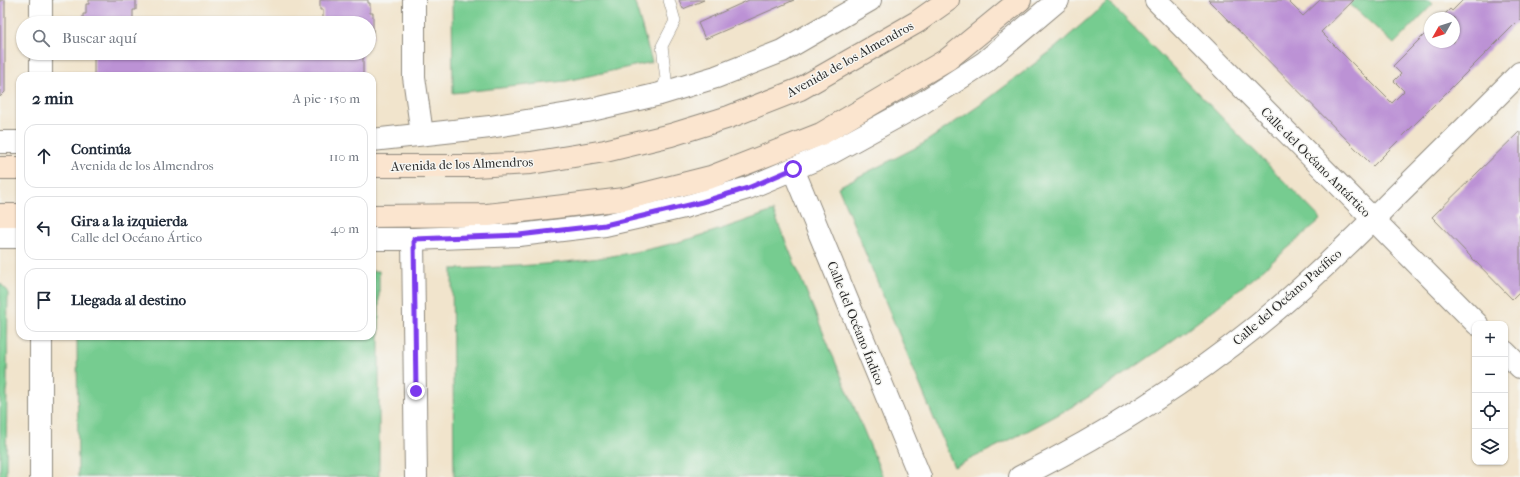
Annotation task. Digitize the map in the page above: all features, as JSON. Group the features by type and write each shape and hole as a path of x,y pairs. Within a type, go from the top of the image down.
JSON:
{"street":[{"path":"41,0 41,16"},
{"path":"414,0 414,77 422,134"},
{"path":"376,140 505,124 587,111 660,94 716,77 782,51 870,0"},
{"name":"Avenida de los Almendros","path":"376,166 474,166 531,163 605,152 672,135 729,117 800,90 917,22 948,0"},
{"path":"376,216 486,215 556,207 624,199 711,177 822,134 948,59 1020,0"},
{"path":"376,239 414,239 529,234 605,225 702,202 748,188 831,153 922,103 985,62 1058,0"},
{"name":"Calle del Océano Antártico","path":"1156,0 1474,321"},
{"path":"41,60 41,72"},
{"name":"Calle del Océano Pacífico","path":"1020,477 1106,431 1153,401 1212,360 1258,325 1342,250 1520,73"},
{"path":"0,142 16,142"},
{"path":"0,168 16,168"},
{"name":"Calle del Océano Índico","path":"793,169 920,477"},
{"path":"665,189 702,202"},
{"path":"529,234 556,207"},
{"path":"0,215 16,215"},
{"path":"0,237 16,237"},
{"path":"414,239 416,477"},
{"path":"41,340 41,477"},
{"path":"1508,355 1520,367"}],"lane":[{"path":"660,94 666,79 662,46 675,21 669,0"}],"green space":[{"path":"452,0 634,0 652,62 566,81 453,93"},
{"path":"1354,0 1429,0 1433,4 1394,44 1350,4"},
{"path":"1108,1 1321,219 1270,264 1217,307 1163,348 1135,367 1051,419 954,467 838,187 921,145 983,103 1055,48"},
{"path":"773,211 883,477 454,477 452,269 549,264 645,250 694,238"},
{"path":"376,271 379,271 379,477 78,477 77,340 376,340"},
{"path":"0,283 8,291 6,477 0,477"}],"building":[{"path":"0,0 5,0 5,92 0,97"},
{"path":"89,0 136,0 136,10 133,10 133,16 83,16 83,14 86,14 86,4 89,4"},
{"path":"320,0 368,0 368,3 370,3 370,13 373,13 373,16 323,16 323,10 320,10"},
{"path":"679,0 704,0 683,9"},
{"path":"749,0 794,0 705,39 698,23"},
{"path":"1208,0 1287,0 1303,16 1320,0 1354,0 1321,32 1392,103 1404,91 1394,81 1401,74 1393,66 1424,35 1424,48 1460,48 1460,12 1447,12 1450,9 1452,11 1463,0 1520,0 1520,19 1373,166"},
{"path":"94,60 363,60 363,72 94,72"},
{"path":"1520,131 1520,214 1518,216 1520,218 1520,291 1512,299 1432,217"}],"route":[{"path":"416,391 414,239 519,235 605,225 702,202 748,188 793,169"}]}
